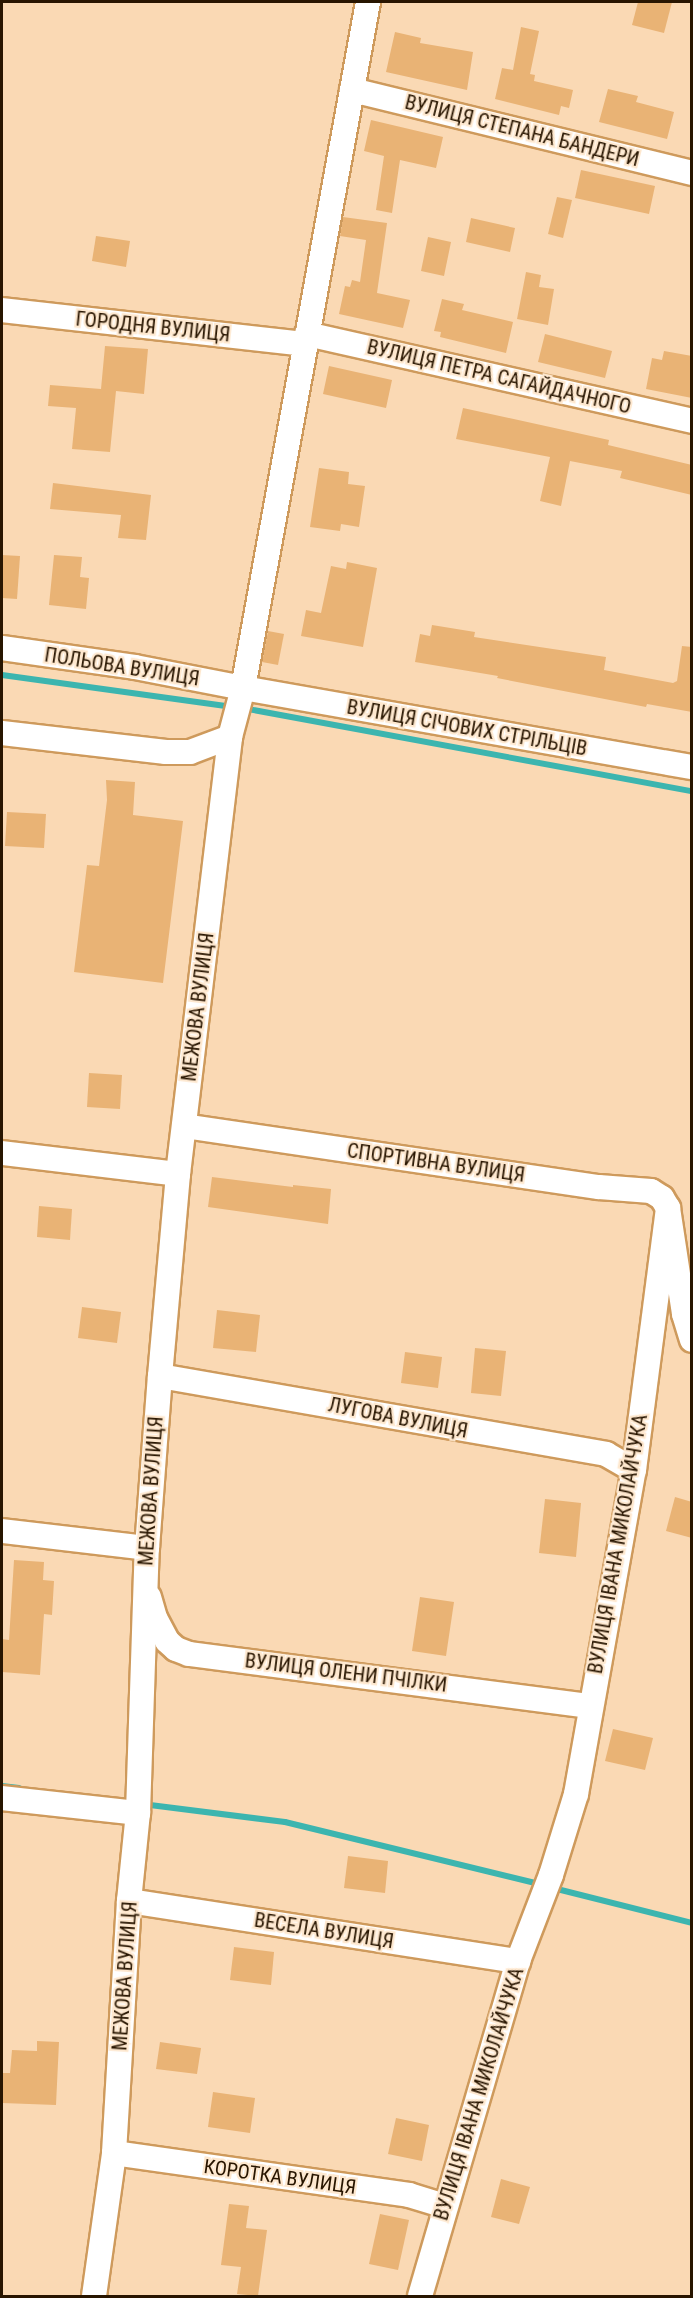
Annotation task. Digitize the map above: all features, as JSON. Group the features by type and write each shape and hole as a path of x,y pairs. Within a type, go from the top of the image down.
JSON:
{"street":[{"name":"МЕЖОВА ВУЛИЦЯ","path":"94,2296 114,2153 129,1901 138,1813 145,1583 160,1376 178,1174 230,737 243,688 368,2"},
{"name":"ВУЛИЦЯ СТЕПАНА БАНДЕРИ","path":"351,90 692,173"},
{"name":"ГОРОДНЯ ВУЛИЦЯ","path":"2,310 306,339"},
{"name":"ВУЛИЦЯ ПЕТРА САГАЙДАЧНОГО","path":"306,339 692,421"},
{"name":"ПОЛЬОВА ВУЛИЦЯ","path":"2,648 135,667 243,688"},
{"name":"ВУЛИЦЯ СІЧОВИХ СТРІЛЬЦІВ","path":"243,688 692,767"},
{"path":"2,733 166,752 190,752 230,737"},
{"name":"СПОРТИВНА ВУЛИЦЯ","path":"184,1126 599,1186 638,1188 651,1191 662,1198 669,1215"},
{"path":"2,1153 178,1174"},
{"path":"669,1215 684,1314 692,1340"},
{"name":"ВУЛИЦЯ ІВАНА МИКОЛАЙЧУКА","path":"420,2296 518,1961 548,1885 576,1794 634,1470 669,1215"},
{"name":"ЛУГОВА ВУЛИЦЯ","path":"160,1376 606,1454 634,1470"},
{"path":"2,1531 147,1548"},
{"name":"ВУЛИЦЯ ОЛЕНИ ПЧІЛКИ","path":"145,1583 155,1618 167,1641 176,1649 189,1654 590,1706"},
{"path":"2,1798 138,1813"},
{"name":"ВЕСЕЛА ВУЛИЦЯ","path":"129,1901 518,1961"},
{"name":"КОРОТКА ВУЛИЦЯ","path":"114,2153 409,2195 445,2206"}],"building":[{"path":"638,2 672,2 664,33 632,25"},
{"path":"521,27 539,31 530,74 535,75 534,81 573,90 569,108 561,106 559,115 495,99 502,68 513,70"},
{"path":"395,32 421,38 420,43 473,52 467,90 386,72"},
{"path":"608,89 638,96 636,102 674,112 667,139 599,122"},
{"path":"371,120 443,137 436,168 400,160 392,213 376,210 384,156 364,151"},
{"path":"581,170 655,186 649,214 575,198"},
{"path":"557,197 572,200 563,238 548,234"},
{"path":"343,217 387,223 377,293 410,300 403,328 339,314 345,286 350,287 352,280 360,282 366,240 340,236"},
{"path":"471,218 515,228 510,252 466,242"},
{"path":"96,236 130,241 126,267 92,261"},
{"path":"428,237 451,242 444,276 421,271"},
{"path":"526,272 541,275 539,287 554,289 548,325 517,319"},
{"path":"442,299 464,304 462,310 513,322 506,353 440,337 441,332 434,331"},
{"path":"545,334 612,351 605,378 538,362"},
{"path":"105,346 148,349 144,394 116,391 110,452 72,449 76,408 48,406 50,385 101,389"},
{"path":"664,351 692,356 692,398 646,389 652,358 662,360"},
{"path":"329,366 392,380 386,408 323,394"},
{"path":"463,408 609,440 608,445 692,465 692,495 620,478 622,471 570,461 561,506 540,501 550,457 456,439"},
{"path":"319,468 349,472 348,484 365,486 359,527 341,524 340,531 310,527"},
{"path":"53,483 151,495 146,540 118,538 121,515 50,509"},
{"path":"2,555 20,556 17,599 2,598"},
{"path":"54,555 82,557 80,577 89,578 86,609 49,605"},
{"path":"347,562 377,568 363,647 301,636 306,610 321,613 331,566 346,569"},
{"path":"432,625 475,632 474,637 606,657 604,670 673,683 677,681 682,646 692,647 692,712 647,704 646,707 497,678 498,676 415,662 420,634 430,636"},
{"path":"268,631 284,634 278,665 262,662"},
{"path":"106,780 135,782 133,815 183,821 163,983 74,972 87,865 99,866 107,800"},
{"path":"7,812 46,814 44,848 5,846"},
{"path":"89,1073 122,1075 120,1109 87,1107"},
{"path":"212,1177 293,1187 293,1185 331,1189 328,1224 208,1207"},
{"path":"39,1206 72,1209 70,1240 37,1237"},
{"path":"82,1307 121,1312 117,1343 78,1338"},
{"path":"217,1310 260,1315 256,1352 213,1348"},
{"path":"475,1348 506,1351 501,1396 471,1393"},
{"path":"405,1352 442,1357 438,1388 401,1383"},
{"path":"675,1497 692,1502 692,1538 666,1531"},
{"path":"545,1499 581,1503 576,1557 539,1553"},
{"path":"14,1560 44,1562 43,1580 54,1581 52,1615 44,1614 40,1675 2,1672 2,1639 9,1640"},
{"path":"420,1597 454,1602 446,1656 412,1651"},
{"path":"613,1729 653,1738 645,1770 605,1761"},
{"path":"348,1856 388,1861 385,1893 344,1888"},
{"path":"234,1947 274,1952 271,1985 230,1980"},
{"path":"37,2041 59,2042 56,2105 2,2103 2,2073 10,2073 12,2050 37,2051"},
{"path":"160,2042 201,2048 197,2074 156,2069"},
{"path":"213,2092 255,2098 250,2133 208,2127"},
{"path":"396,2118 429,2125 422,2161 388,2154"},
{"path":"501,2179 530,2187 519,2224 491,2217"},
{"path":"229,2204 249,2206 246,2228 267,2230 258,2296 237,2294 241,2267 221,2265"},
{"path":"380,2214 409,2220 398,2270 369,2264"}],"waterway":[{"path":"2,675 224,706"},
{"path":"248,709 692,791"},
{"path":"2,1786 19,1788"},
{"path":"150,1805 285,1822 543,1885"},
{"path":"553,1888 692,1923"}]}
